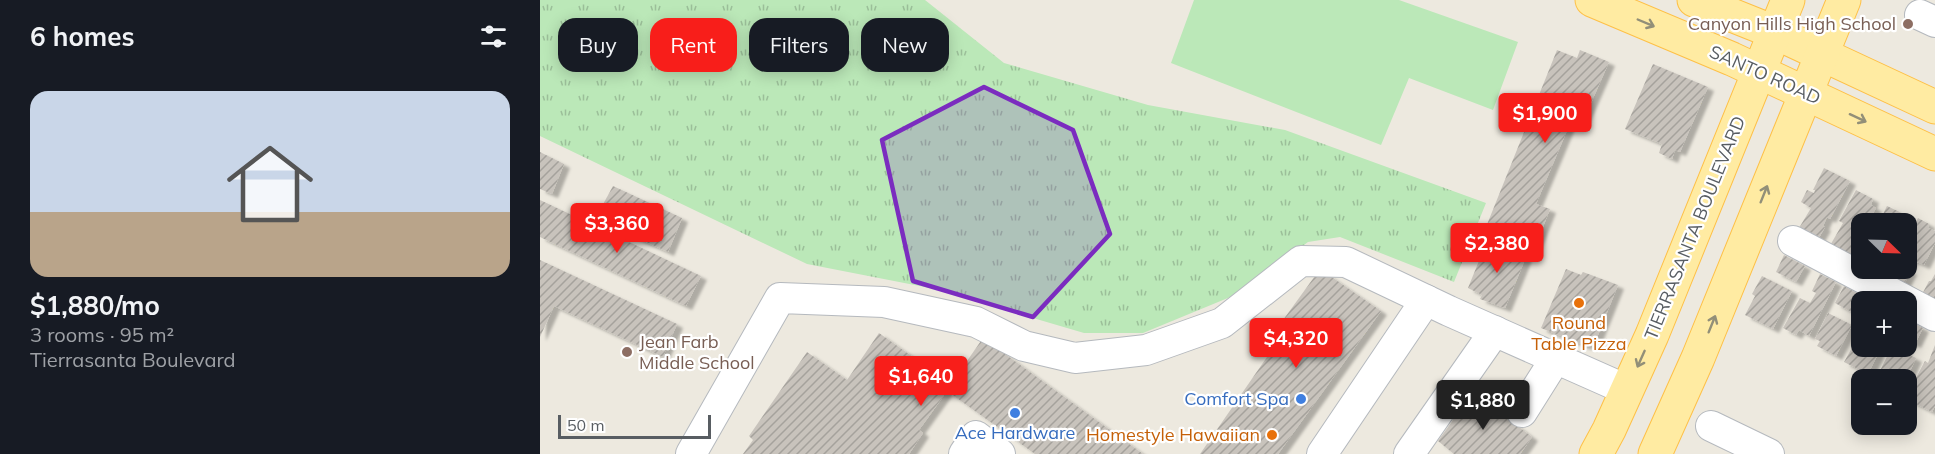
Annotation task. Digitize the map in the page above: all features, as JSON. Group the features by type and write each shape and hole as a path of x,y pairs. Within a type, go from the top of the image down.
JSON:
{"main road":[{"name":"SANTO ROAD","path":"1592,0 1757,71 1935,154"},
{"path":"1694,0 1774,32 1935,106"},
{"name":"TIERRASANTA BOULEVARD","path":"1596,454 1665,302 1757,71 1788,0"},
{"path":"1655,454 1698,357 1844,0"}],"lane":[{"path":"1792,241 1935,315"},
{"path":"691,454 780,298 884,302 976,322 1024,346 1075,358 1146,350 1222,323 1301,261 1346,262 1495,332 1627,390"},
{"path":"1322,454 1426,300"},
{"path":"1418,451 1495,332"},
{"path":"1522,411 1556,358"},
{"path":"1711,426 1769,454"},
{"path":"964,454 976,436 1000,454"}],"highlighted area":[{"path":"984,87 1073,130 1110,234 1033,317 913,281 882,140"}],"green space":[{"path":"540,0 925,0 948,18 861,18 861,72 949,72 949,19 1004,63 1148,105 1285,130 1486,203 1454,282 1340,237 1308,242 1240,293 1143,333 1084,333 935,289 807,264 540,136"},
{"path":"1194,0 1399,0 1518,42 1493,110 1409,78 1381,145 1171,63"}],"building":[{"path":"1557,50 1577,58 1580,50 1609,62 1583,121 1573,116 1536,204 1550,209 1535,247 1486,227"},
{"path":"1653,64 1708,87 1680,152 1675,150 1672,159 1659,153 1662,144 1625,129"},
{"path":"540,152 564,164 552,194 540,189"},
{"path":"1824,168 1850,181 1830,219 1827,217 1823,226 1825,227 1816,243 1796,233 1811,208 1801,202 1807,190 1814,193 1815,190 1813,190"},
{"path":"613,186 682,218 668,252 595,219"},
{"path":"1856,190 1873,199 1871,205 1876,208 1873,213 1851,213 1851,252 1847,260 1828,249 1843,223 1839,221"},
{"path":"540,200 701,276 686,306 540,237"},
{"path":"1887,206 1902,213 1884,213"},
{"path":"1918,218 1929,224 1928,228 1935,231 1935,243 1924,265 1917,262"},
{"path":"1487,241 1526,257 1505,308 1480,299 1482,295 1468,288"},
{"path":"1784,255 1805,266 1796,282 1776,272"},
{"path":"540,260 677,324 663,357 554,306 540,337"},
{"path":"1320,269 1381,311 1278,454 1200,454 1285,331 1278,327"},
{"path":"1566,269 1581,275 1583,272 1618,285 1596,340 1588,337 1586,346 1541,328"},
{"path":"1820,274 1836,282 1809,336 1799,330 1796,335 1783,328 1800,298 1810,303 1816,293 1812,291"},
{"path":"1935,274 1935,305 1920,298"},
{"path":"1762,276 1792,291 1773,329 1745,315 1755,296 1752,294"},
{"path":"1888,279 1907,279 1902,288"},
{"path":"1844,286 1853,291 1851,291 1851,312 1835,303"},
{"path":"1828,313 1851,324 1836,356 1817,346 1820,341 1815,339"},
{"path":"1917,325 1923,328 1917,340"},
{"path":"879,333 951,384 983,338 1143,454 1035,454 947,391 919,430 923,433 909,454 743,454 753,440 749,436 807,352 847,380"},
{"path":"1935,345 1935,406 1932,412 1917,404 1917,376 1925,361 1928,363"},
{"path":"1851,350 1851,357 1876,357 1870,369 1858,369 1844,362"},
{"path":"1887,357 1916,358 1911,369 1881,369"},
{"path":"1473,392 1532,437 1520,454 1454,454 1438,441"}],"place":[{"name":"Canyon Hills High School","path":"1908,24"},
{"name":"Round Table Pizza","path":"1579,303"},
{"name":"Jean Farb Middle School","path":"627,352"},
{"name":"Comfort Spa","path":"1301,399"},
{"name":"Ace Hardware","path":"1015,413"},
{"name":"Homestyle Hawaiian","path":"1272,435"}]}
